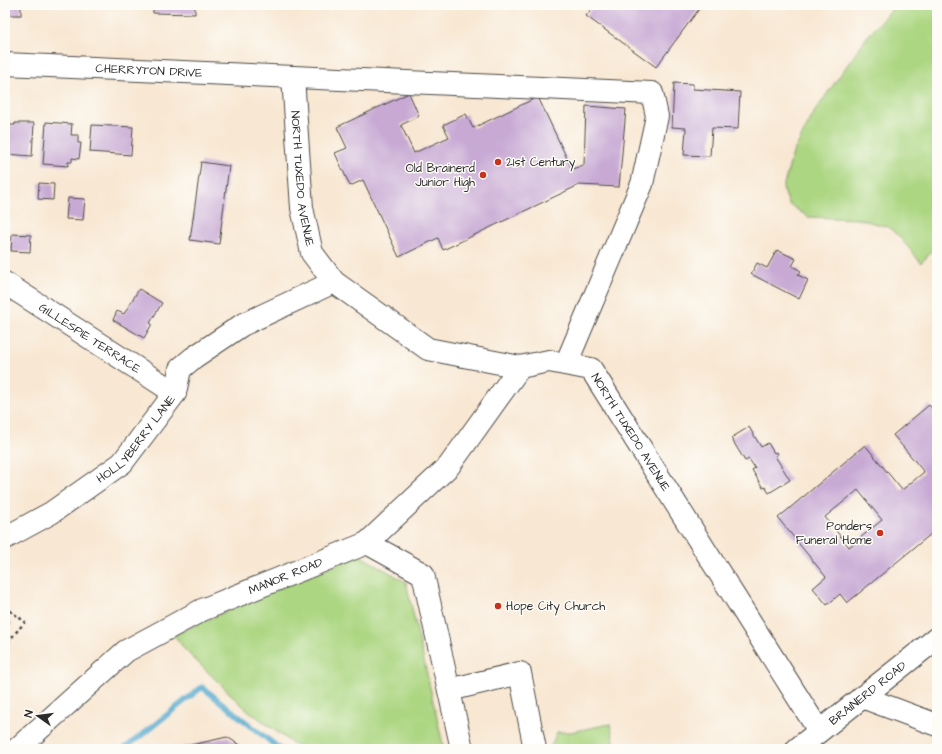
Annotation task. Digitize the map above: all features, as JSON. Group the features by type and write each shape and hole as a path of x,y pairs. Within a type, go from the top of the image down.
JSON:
{"street":[{"name":"CHERRYTON DRIVE","path":"5,64 652,93 657,116 642,184 566,364"},
{"name":"NORTH TUXEDO AVENUE","path":"293,77 302,208 312,253 334,282 428,349 520,367 549,361 590,369 819,731"},
{"name":"HOLLYBERRY LANE","path":"5,538 51,513 122,463 174,393 180,369 193,358 242,325 334,282"},
{"name":"GILLESPIE TERRACE","path":"5,283 174,393"},
{"name":"MANOR ROAD","path":"17,749 126,651 202,610 367,543 449,466 520,367"},
{"path":"367,543 424,574 462,749"},
{"name":"BRAINERD ROAD","path":"797,749 937,638"},
{"path":"449,690 520,672 535,749"},
{"path":"862,697 937,725"}],"path":[{"path":"5,607 25,622 5,644"}],"green space":[{"path":"896,5 937,5 937,246 921,263 898,235 888,227 859,219 808,217 789,204 783,188 793,153 815,111 867,37"},
{"path":"359,555 406,582 444,749 300,749 245,708 186,651 174,635 256,598"},
{"path":"610,724 616,749 550,749 557,732 571,732"}],"building":[{"path":"5,5 21,5 21,15 5,15"},
{"path":"153,5 195,5 195,14 153,13"},
{"path":"594,5 702,5 656,67 586,16"},
{"path":"674,83 693,84 693,89 740,92 738,129 712,128 710,156 684,155 686,128 672,127"},
{"name":"Old Brainerd Junior High","path":"409,93 419,116 401,125 414,153 449,137 443,125 466,114 473,128 538,97 572,169 584,165 586,106 626,109 619,187 579,185 443,250 438,238 399,257 363,180 350,186 335,153 347,148 337,127"},
{"path":"46,122 72,124 71,135 78,135 78,143 81,143 79,159 72,158 72,162 68,162 68,166 43,164"},
{"path":"15,123 34,123 32,156 5,154 5,125 15,125"},
{"path":"92,125 133,127 131,155 90,152"},
{"path":"201,162 229,166 219,244 190,240"},
{"path":"39,183 54,184 53,200 38,199"},
{"path":"68,198 85,199 83,220 66,219"},
{"path":"12,234 31,235 30,252 11,251"},
{"path":"777,250 796,259 792,266 801,271 798,275 808,280 799,299 751,274 757,263 767,268"},
{"path":"139,289 162,303 150,323 152,324 144,338 113,320 117,311 124,314"},
{"path":"929,405 937,414 937,529 847,603 840,594 827,605 813,588 826,577 778,518 865,445 902,490 924,472 893,435","holes":["858,490 882,520 849,547 825,517"]},
{"path":"749,427 761,447 768,443 774,453 776,452 777,455 775,456 790,480 769,493 765,487 763,488 752,470 755,468 749,459 745,461 731,438"},
{"path":"5,616 10,622 5,626"},
{"path":"227,737 246,749 178,749 178,748"}],"waterway":[{"path":"124,749 202,687 280,749"}],"place":[{"name":"21st Century","path":"498,162"},
{"name":"Old Brainerd Junior High","path":"483,175"},
{"name":"Ponders Funeral Home","path":"880,533"},
{"name":"Hope City Church","path":"498,606"}]}
